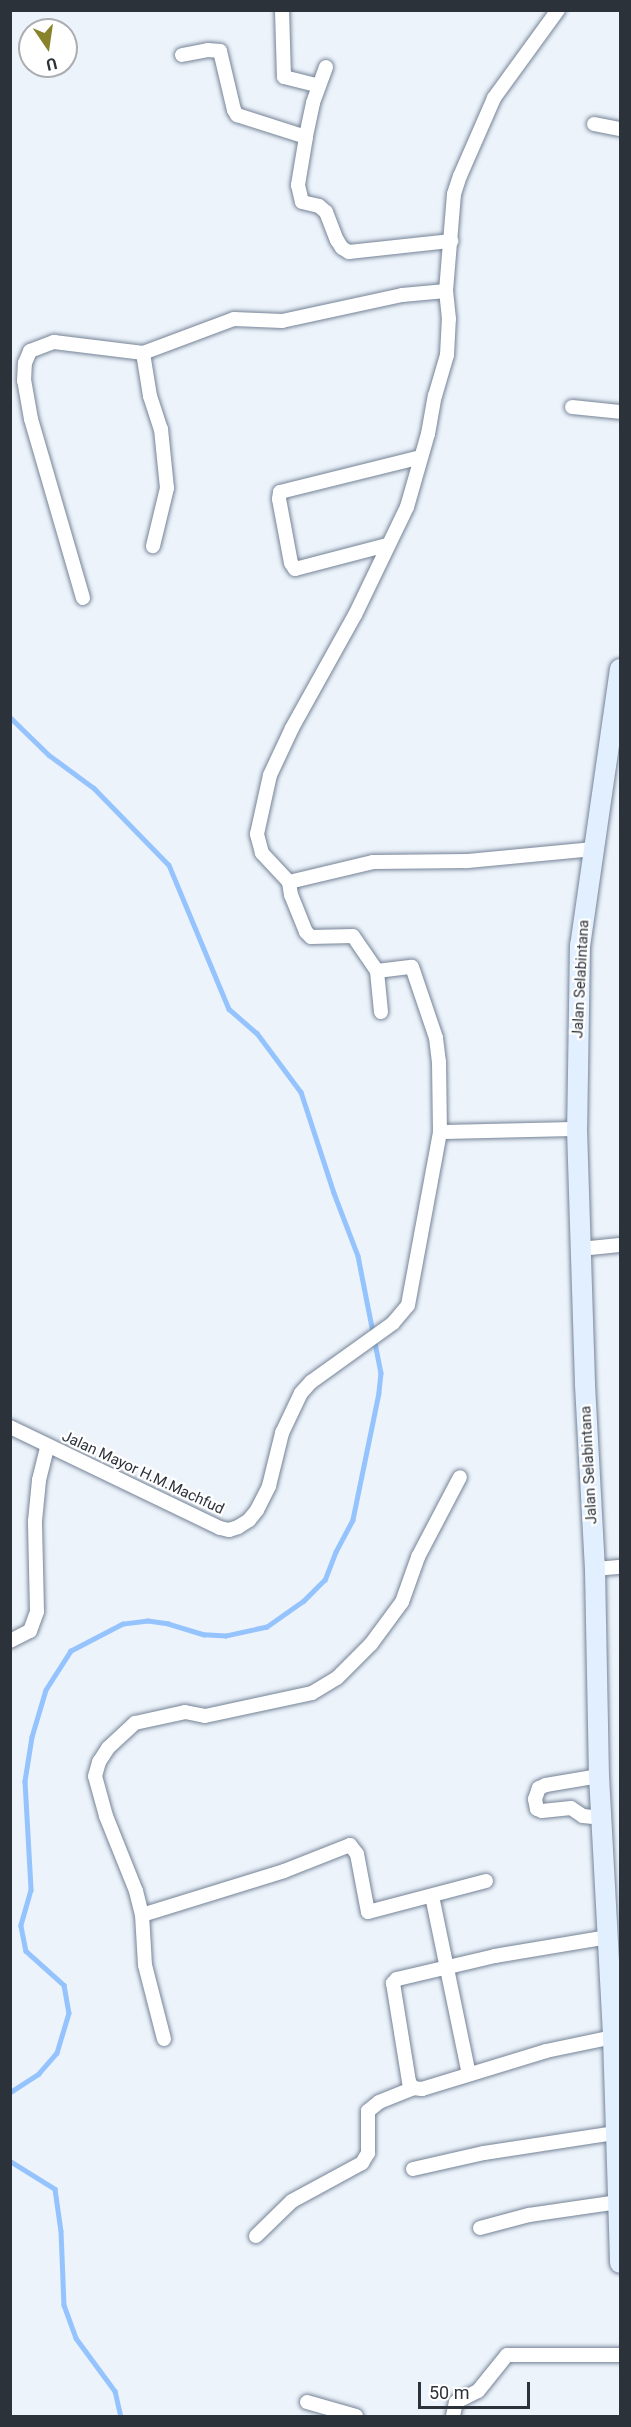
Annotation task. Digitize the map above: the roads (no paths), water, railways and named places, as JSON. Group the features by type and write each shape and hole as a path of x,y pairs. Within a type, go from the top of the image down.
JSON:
{"street":[{"path":"282,10 284,77 319,86"},
{"path":"381,1012 377,971 352,936 311,937 306,932 291,895 289,882 262,853 257,834 270,775 292,728 355,615 407,507 447,355 449,319 446,291 454,194 487,111 511,72 558,10"},
{"path":"182,55 208,50 219,51 237,115 306,137"},
{"path":"326,67 306,137 299,195 302,202 318,206 326,212 342,248 359,252 450,241"},
{"path":"594,124 621,129"},
{"path":"83,598 31,419 24,381 25,363 30,351 54,342 143,352 234,319 282,321 402,295 446,291"},
{"path":"143,352 150,396 161,429 168,488 153,546"},
{"path":"572,407 621,412"},
{"path":"387,545 295,569 291,563 279,499 280,492 421,457"},
{"name":"Jalan Selabintana","path":"621,669 580,945 577,1129 580,1249 595,1569 599,1776 613,2037 621,2263"},
{"path":"289,882 372,862 467,861 594,849"},
{"name":"Jalan Mayor H.M.Machfud","path":"10,1427 47,1447 220,1528 229,1530 249,1520 269,1486 282,1433 301,1393 311,1382 393,1323 408,1305 440,1132 438,1054 414,969 411,967 377,971"},
{"path":"440,1132 577,1129"},
{"path":"580,1249 621,1245"},
{"path":"10,1641 30,1631 38,1612 34,1560 36,1504 47,1447"},
{"path":"164,2039 160,2031 145,1965 142,1915 95,1776 99,1762 108,1748 135,1723 185,1712 205,1716 312,1693 337,1678 371,1644 402,1602 418,1557 460,1477"},
{"path":"595,1569 621,1567"},
{"path":"599,1776 546,1785 536,1793 535,1805 542,1811 571,1808 583,1816 601,1818"},
{"path":"142,1915 284,1871 350,1845 357,1854 368,1912 486,1881"},
{"path":"432,1896 469,2074"},
{"path":"413,2088 409,2082 393,1982 446,1966 608,1937"},
{"path":"255,2236 292,2201 362,2163 368,2153 368,2111 379,2102 413,2088 422,2089 546,2051 613,2037"},
{"path":"413,2169 484,2153 615,2133"},
{"path":"480,2228 529,2215 618,2202"},
{"path":"453,2416 456,2402 478,2391 507,2355 621,2355"},
{"path":"308,2402 356,2416"}],"waterway":[{"path":"10,717 49,755 94,788 169,865 229,1009 257,1033 301,1092 334,1193 358,1256 381,1373 353,1520 336,1552 325,1580 304,1601 267,1627 226,1636 204,1635 169,1624 148,1621 123,1624 71,1651 46,1690 32,1737 25,1781 31,1890 21,1926 26,1951 64,1985 69,2013 57,2053 39,2074 10,2093"},
{"path":"10,2161 55,2189 61,2231 64,2305 76,2338 115,2391 121,2416"}]}
